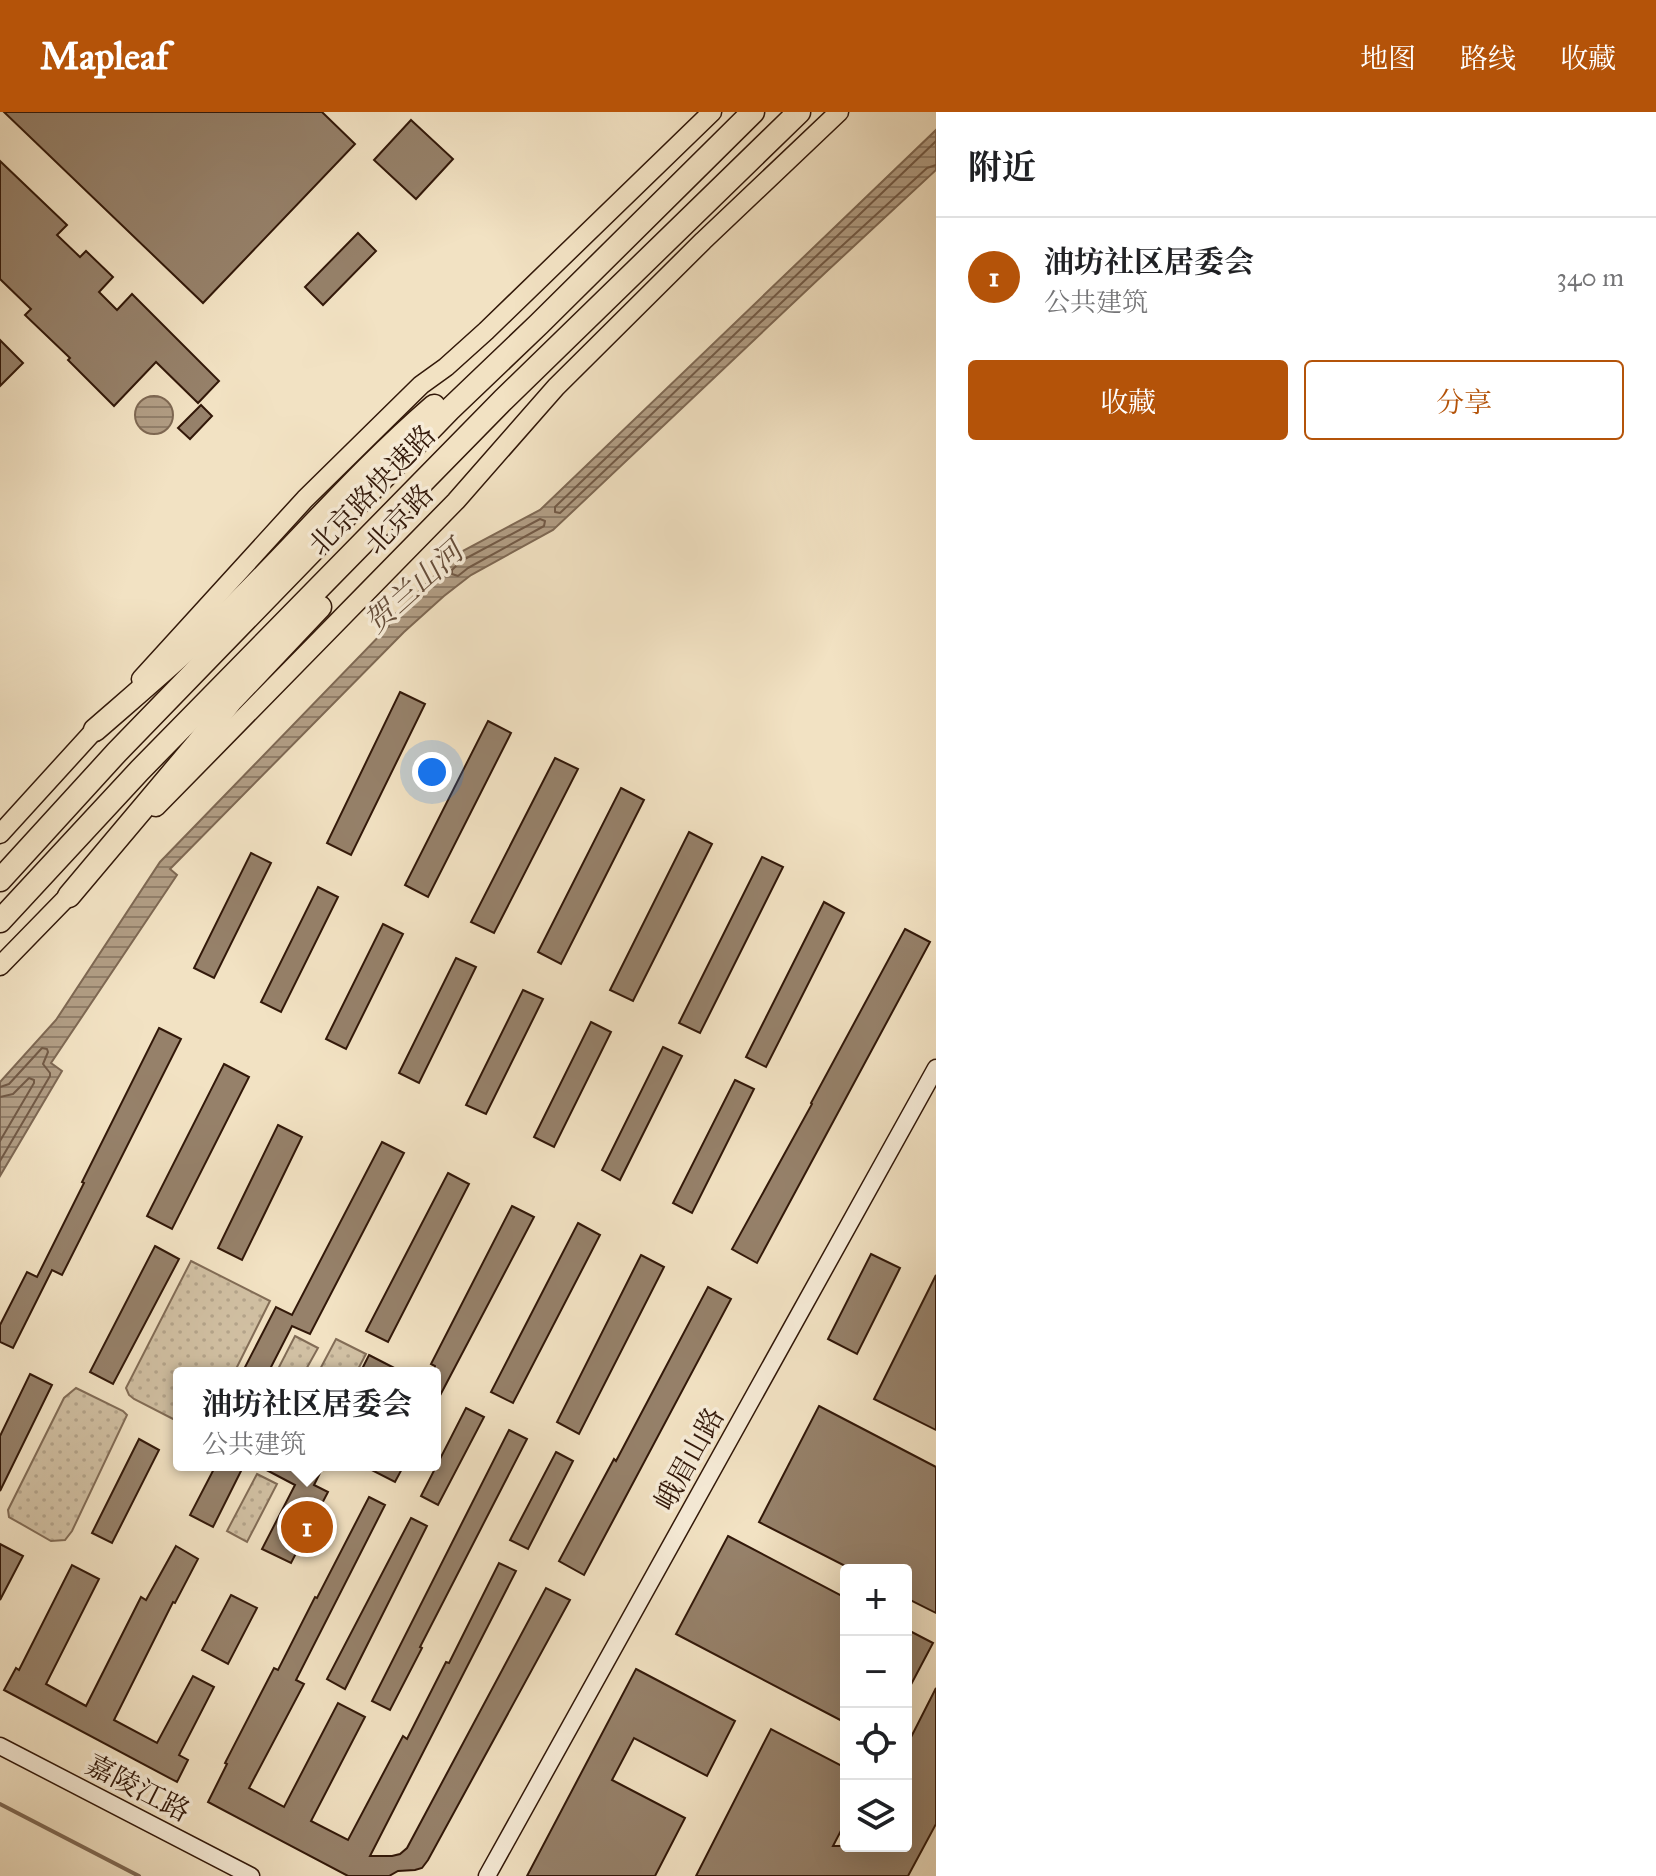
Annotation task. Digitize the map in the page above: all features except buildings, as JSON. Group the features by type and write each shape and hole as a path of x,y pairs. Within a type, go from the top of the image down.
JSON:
{"highway":[{"name":"北京路快速路","path":"0,880 139,729 449,410 753,112"},
{"name":"北京路快速路","path":"0,921 140,770 503,400 799,112"},
{"path":"95,730 232,608 395,440 442,399 539,324"},
{"path":"69,896 231,701 426,496 503,400"}],"main road":[{"path":"0,834 305,499 421,385 486,331 712,112"},
{"name":"北京路","path":"0,966 456,501 556,387 839,112"}],"street":[{"name":"峨眉山路","path":"487,1876 936,1068"},
{"name":"嘉陵江路","path":"0,1746 251,1876"}],"shaded area":[{"path":"191,1261 270,1301 237,1367 173,1367 173,1419 134,1399 126,1388"},
{"path":"295,1336 318,1348 307,1367 279,1367"},
{"path":"336,1339 366,1354 359,1367 321,1367"},
{"path":"76,1388 127,1415 72,1531 65,1540 51,1541 9,1517 8,1510 64,1398"},
{"path":"257,1474 277,1484 247,1542 227,1531"}],"water":[{"path":"936,130 936,170 553,530 471,575 404,632 170,869 177,875 51,1063 62,1071 0,1176 0,1082 56,1020 160,862 389,626 388,621 457,554 540,510"},
{"path":"154,396 167,402 173,415 167,428 154,434 141,428 135,415 141,402"}],"waterway":[{"path":"0,1804 139,1876"}],"place":[{"name":"油坊社区居委会","path":"307,1527"}],"water label":[{"name":"贺兰山河","path":"414,587"}]}
